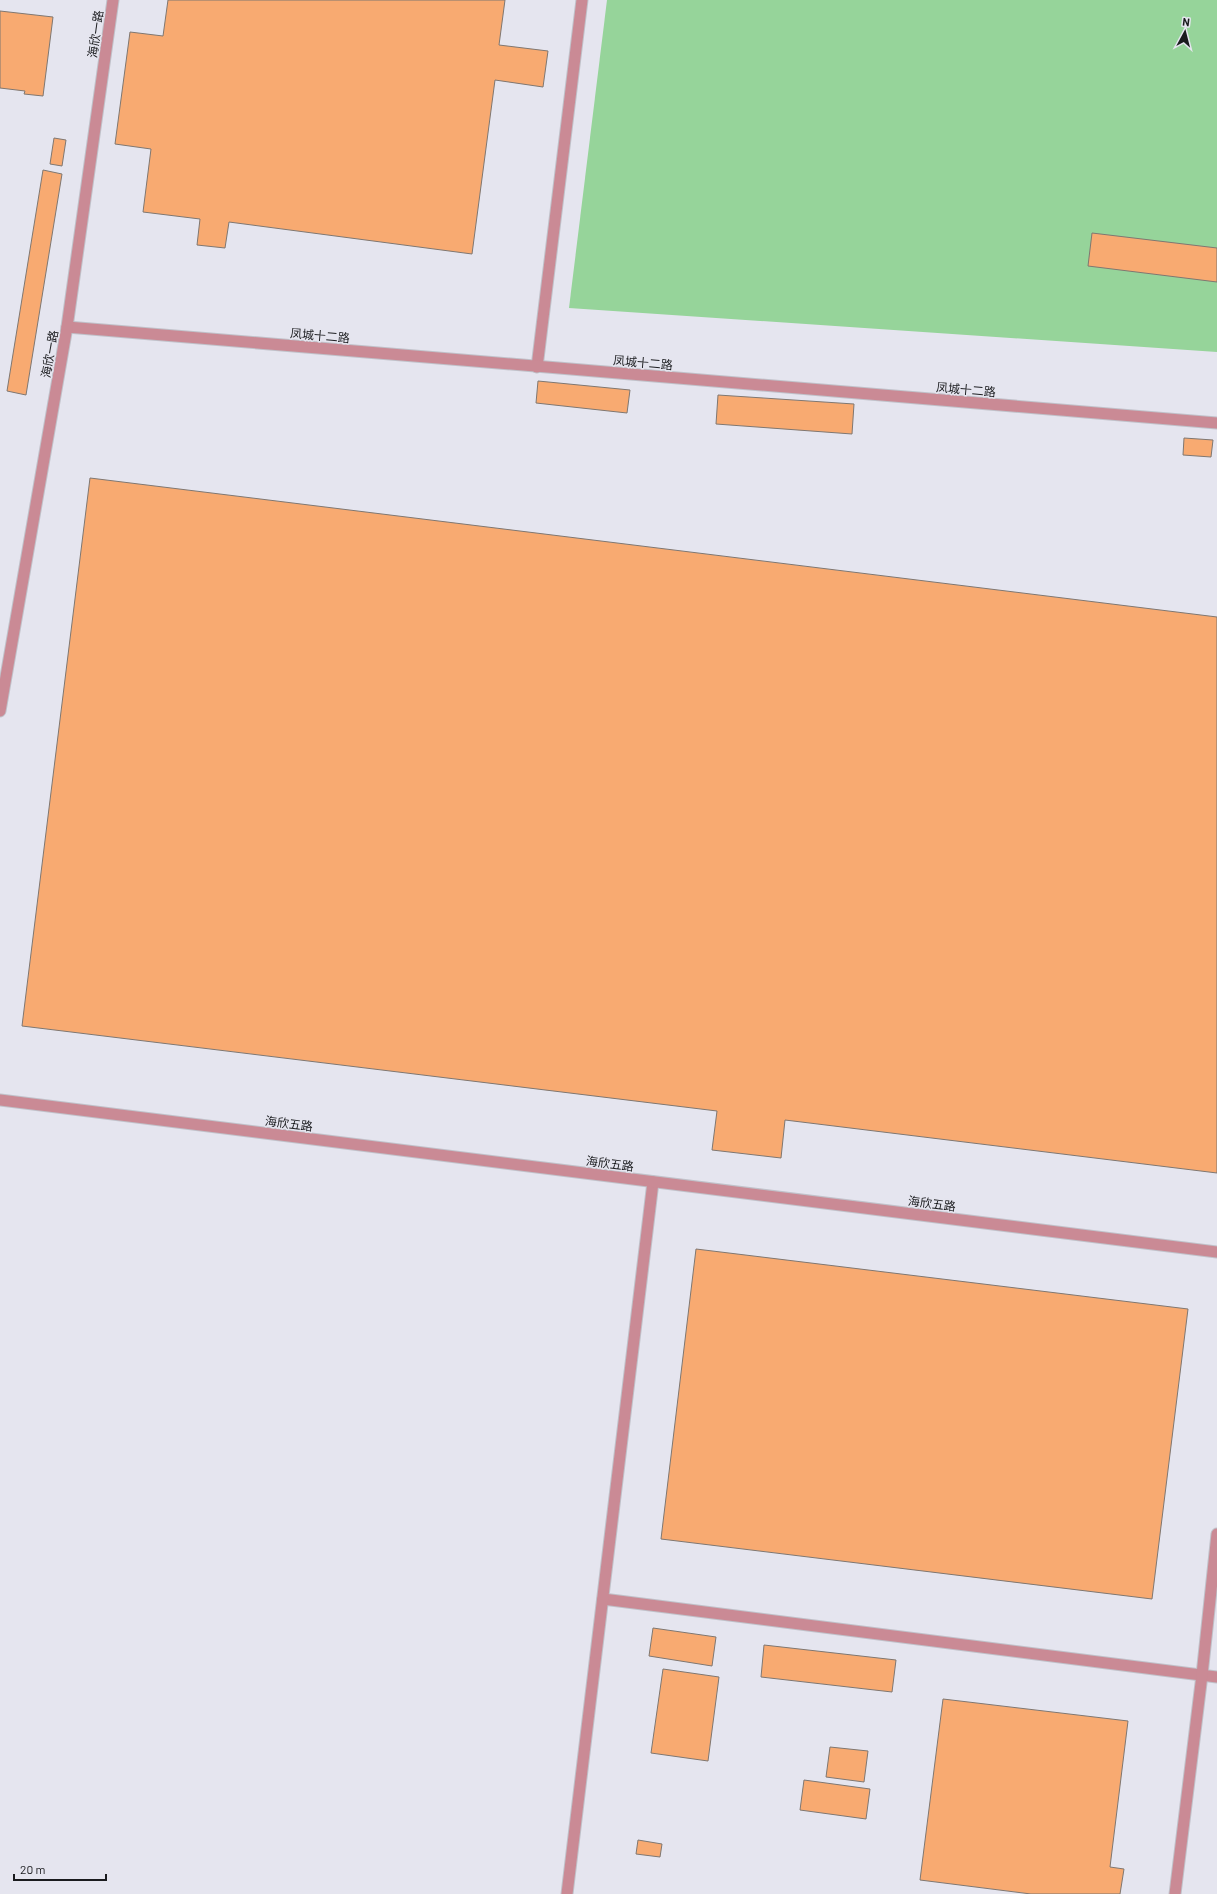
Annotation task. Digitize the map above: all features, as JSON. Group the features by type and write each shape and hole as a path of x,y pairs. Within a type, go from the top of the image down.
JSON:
{"street":[{"name":"海欣一路","path":"0,711 67,327 113,0"},
{"path":"537,366 582,0"},
{"name":"凤城十二路","path":"67,327 1217,423"},
{"name":"海欣五路","path":"0,1100 1217,1252"},
{"path":"567,1894 654,1182"},
{"path":"1174,1894 1202,1675 1217,1534"},
{"path":"603,1599 1217,1677"}],"green space":[{"path":"607,0 1217,0 1217,352 569,308"}],"building":[{"path":"168,0 505,0 499,45 548,51 543,87 495,80 472,254 229,222 225,248 197,245 200,219 143,212 151,149 115,144 130,32 163,36"},
{"path":"0,11 53,17 43,96 24,94 25,91 0,88"},
{"path":"54,138 66,140 62,166 50,164"},
{"path":"43,170 62,174 26,395 7,391"},
{"path":"1092,233 1217,248 1217,282 1088,266"},
{"path":"538,381 630,390 627,413 536,403"},
{"path":"718,395 854,404 852,434 716,424"},
{"path":"1184,438 1213,440 1211,457 1183,455"},
{"path":"90,478 1217,617 1217,1173 785,1120 781,1158 712,1150 717,1111 22,1026"},
{"path":"696,1249 1188,1309 1152,1599 661,1539"},
{"path":"653,1628 716,1637 712,1666 649,1656"},
{"path":"764,1645 896,1660 892,1692 761,1677"},
{"path":"663,1669 719,1677 708,1761 651,1753"},
{"path":"943,1699 1128,1721 1110,1867 1124,1869 1120,1894 1031,1894 920,1880"},
{"path":"830,1747 868,1751 864,1782 826,1777"},
{"path":"804,1780 870,1789 866,1819 800,1810"},
{"path":"638,1840 662,1844 660,1857 636,1854"}]}
